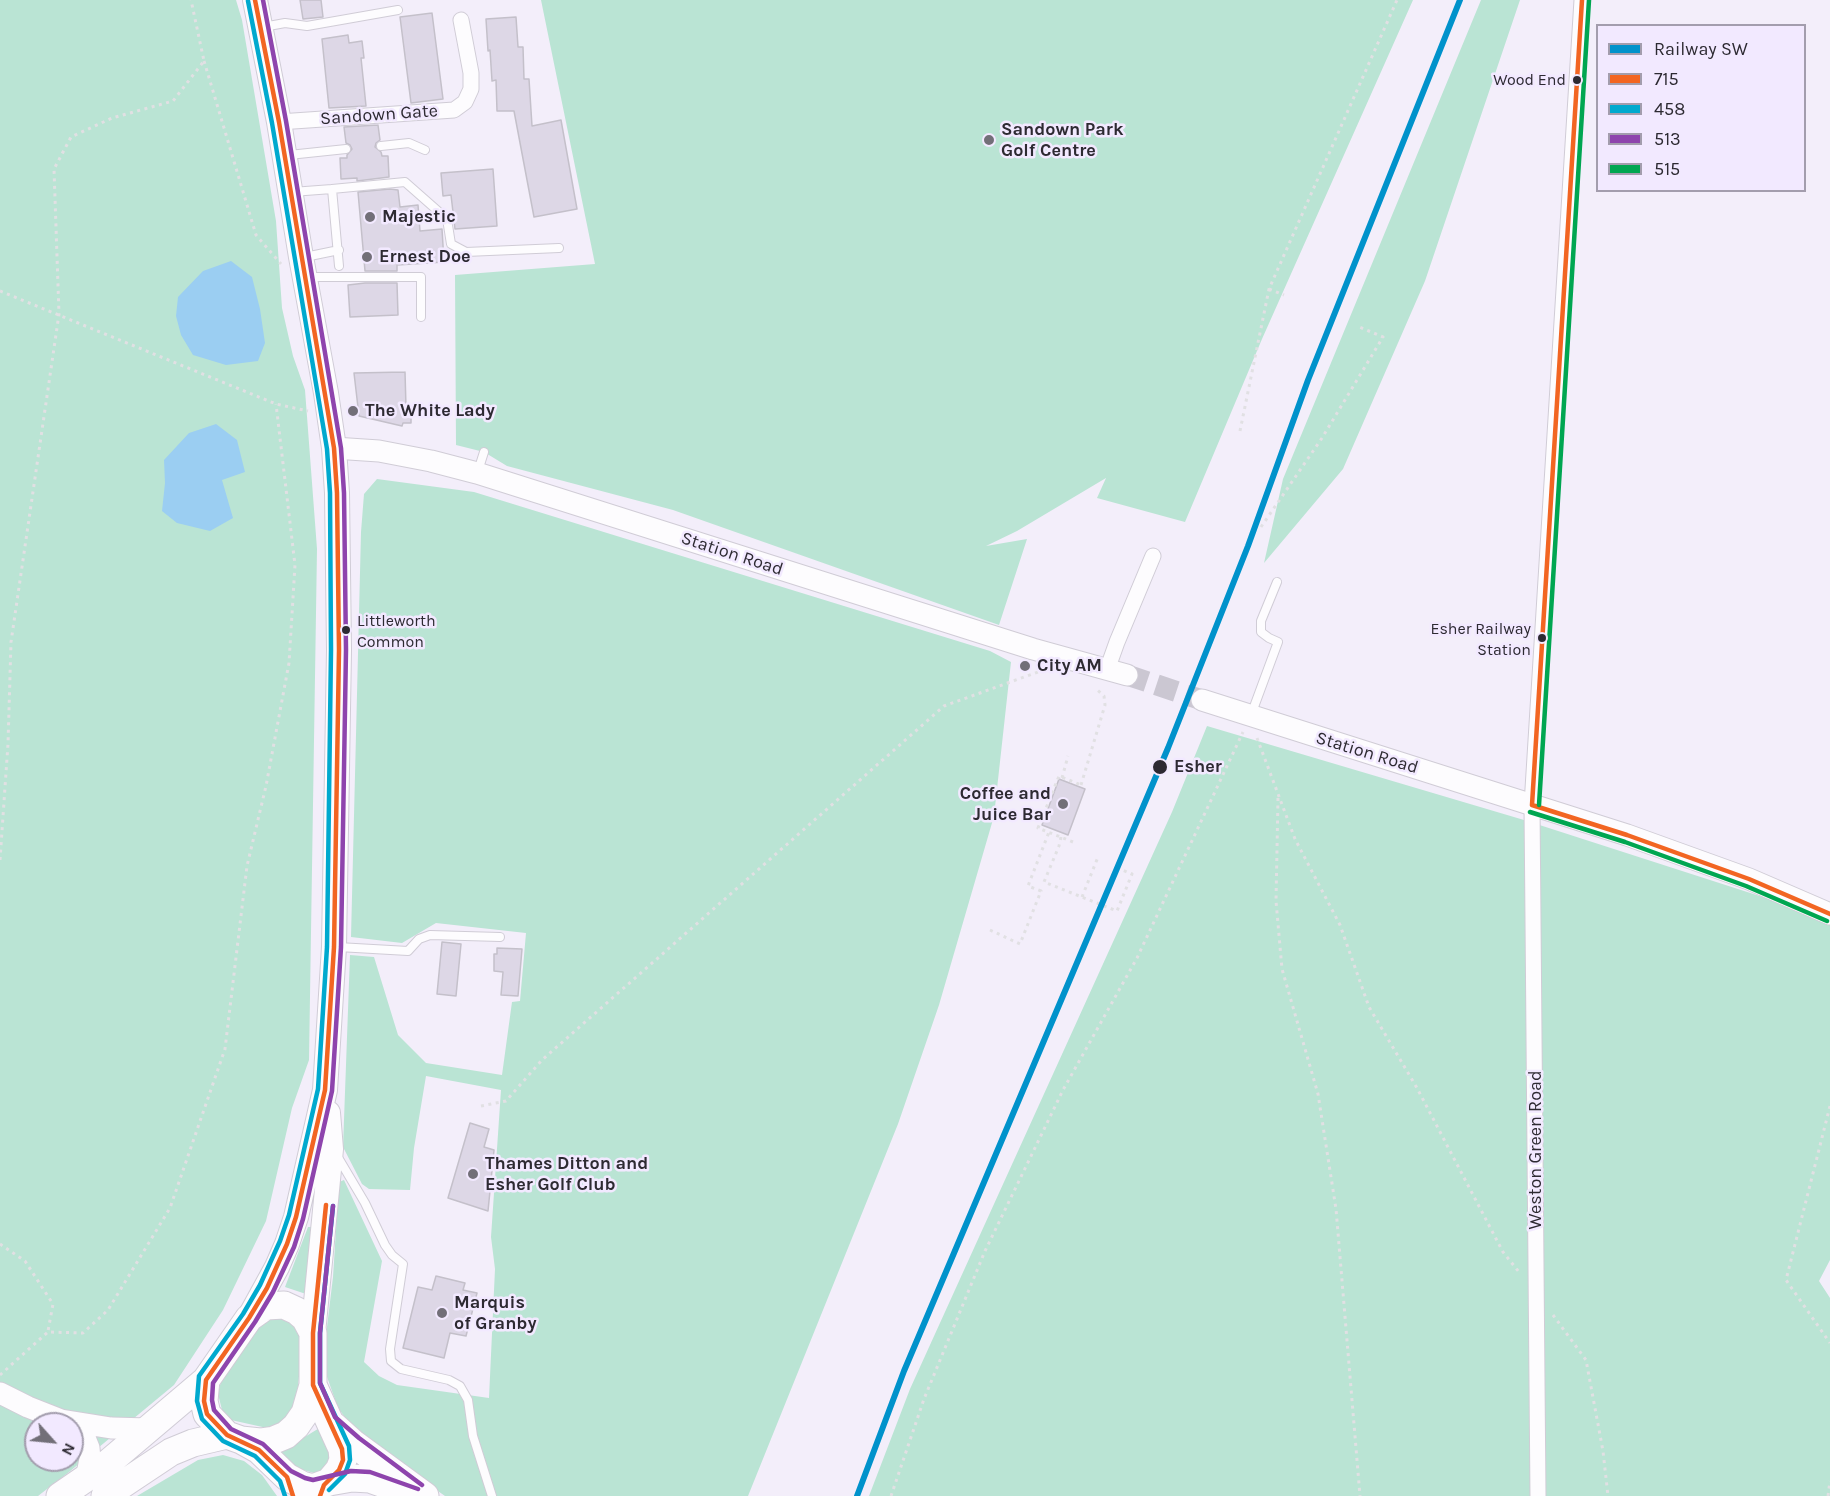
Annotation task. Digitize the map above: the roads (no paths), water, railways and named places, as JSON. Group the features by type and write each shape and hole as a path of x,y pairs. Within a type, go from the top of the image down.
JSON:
{"highway":[{"path":"60,1496 96,1488 193,1443 234,1437 260,1442 286,1435 305,1413 313,1385 313,1333 305,1318 284,1305 266,1306 249,1318 206,1380 155,1424 96,1488"},
{"path":"206,1380 204,1401 207,1413 234,1437 259,1450 290,1486 324,1488 352,1478 370,1479 416,1496"},
{"path":"313,1385 342,1449 343,1460 339,1470 324,1488"},
{"path":"329,1421 354,1444 425,1496"}],"main road":[{"path":"255,0 262,27 291,192 296,267 326,393 334,448 337,493 339,650 334,947 325,1090 331,1149 313,1333"},
{"name":"Station Road","path":"334,448 379,451 477,473 1033,649 1117,672"},
{"name":"Station Road","path":"1202,700 1627,835 1739,875 1830,914"},
{"path":"249,1318 272,1277 296,1217 325,1090"},
{"path":"84,1426 111,1428 155,1424 233,1318 272,1249 306,1168"},
{"path":"0,1393 39,1412"},
{"path":"84,1437 89,1448 96,1488"}],"street":[{"name":"Weston Green Road","path":"1538,1496 1532,805 1582,0"},
{"name":"Sandown Gate","path":"279,122 454,110 465,102 471,89 471,73 461,20"},
{"path":"1117,672 1117,642 1153,556"}],"lane":[{"path":"262,27 285,23 308,26 398,10"},
{"path":"381,146 409,143 425,150"},
{"path":"284,155 346,149"},
{"path":"291,192 405,182 447,219 451,244 466,252 559,248"},
{"path":"332,189 339,266"},
{"path":"296,267 339,250"},
{"path":"296,267 421,277 420,317"},
{"path":"477,473 484,452"},
{"path":"1250,717 1278,642 1261,632 1261,621 1277,582"},
{"path":"334,947 408,951 419,939 430,935 500,937"},
{"path":"331,1149 341,1160 385,1245 403,1264 390,1349 392,1361 401,1369 449,1380 460,1386 468,1400 473,1436 492,1496"}],"water":[{"path":"231,261 252,277 265,343 258,361 226,365 193,355 181,335 176,316 178,297 203,271"},
{"path":"216,424 237,440 245,472 222,480 233,518 210,531 177,523 162,511 165,483 164,460 189,433"}],"tunnel":[{"path":"1127,675 1202,700"}],"rail line":[{"name":"SW","path":"857,1496 904,1371 1168,748 1248,546 1308,380 1460,0"}],"place":[{"name":"Wood End","path":"1577,80"},
{"name":"Sandown Park Golf Centre","path":"989,140"},
{"name":"Majestic","path":"370,217"},
{"name":"Ernest Doe","path":"367,257"},
{"name":"The White Lady","path":"353,411"},
{"name":"Littleworth Common","path":"346,630"},
{"name":"Esher Railway Station","path":"1542,638"},
{"name":"City AM","path":"1025,666"},
{"name":"Esher","path":"1160,767"},
{"name":"Coffee and Juice Bar","path":"1063,804"},
{"name":"Thames Ditton and Esher Golf Club","path":"473,1174"},
{"name":"Marquis of Granby","path":"442,1313"}]}
